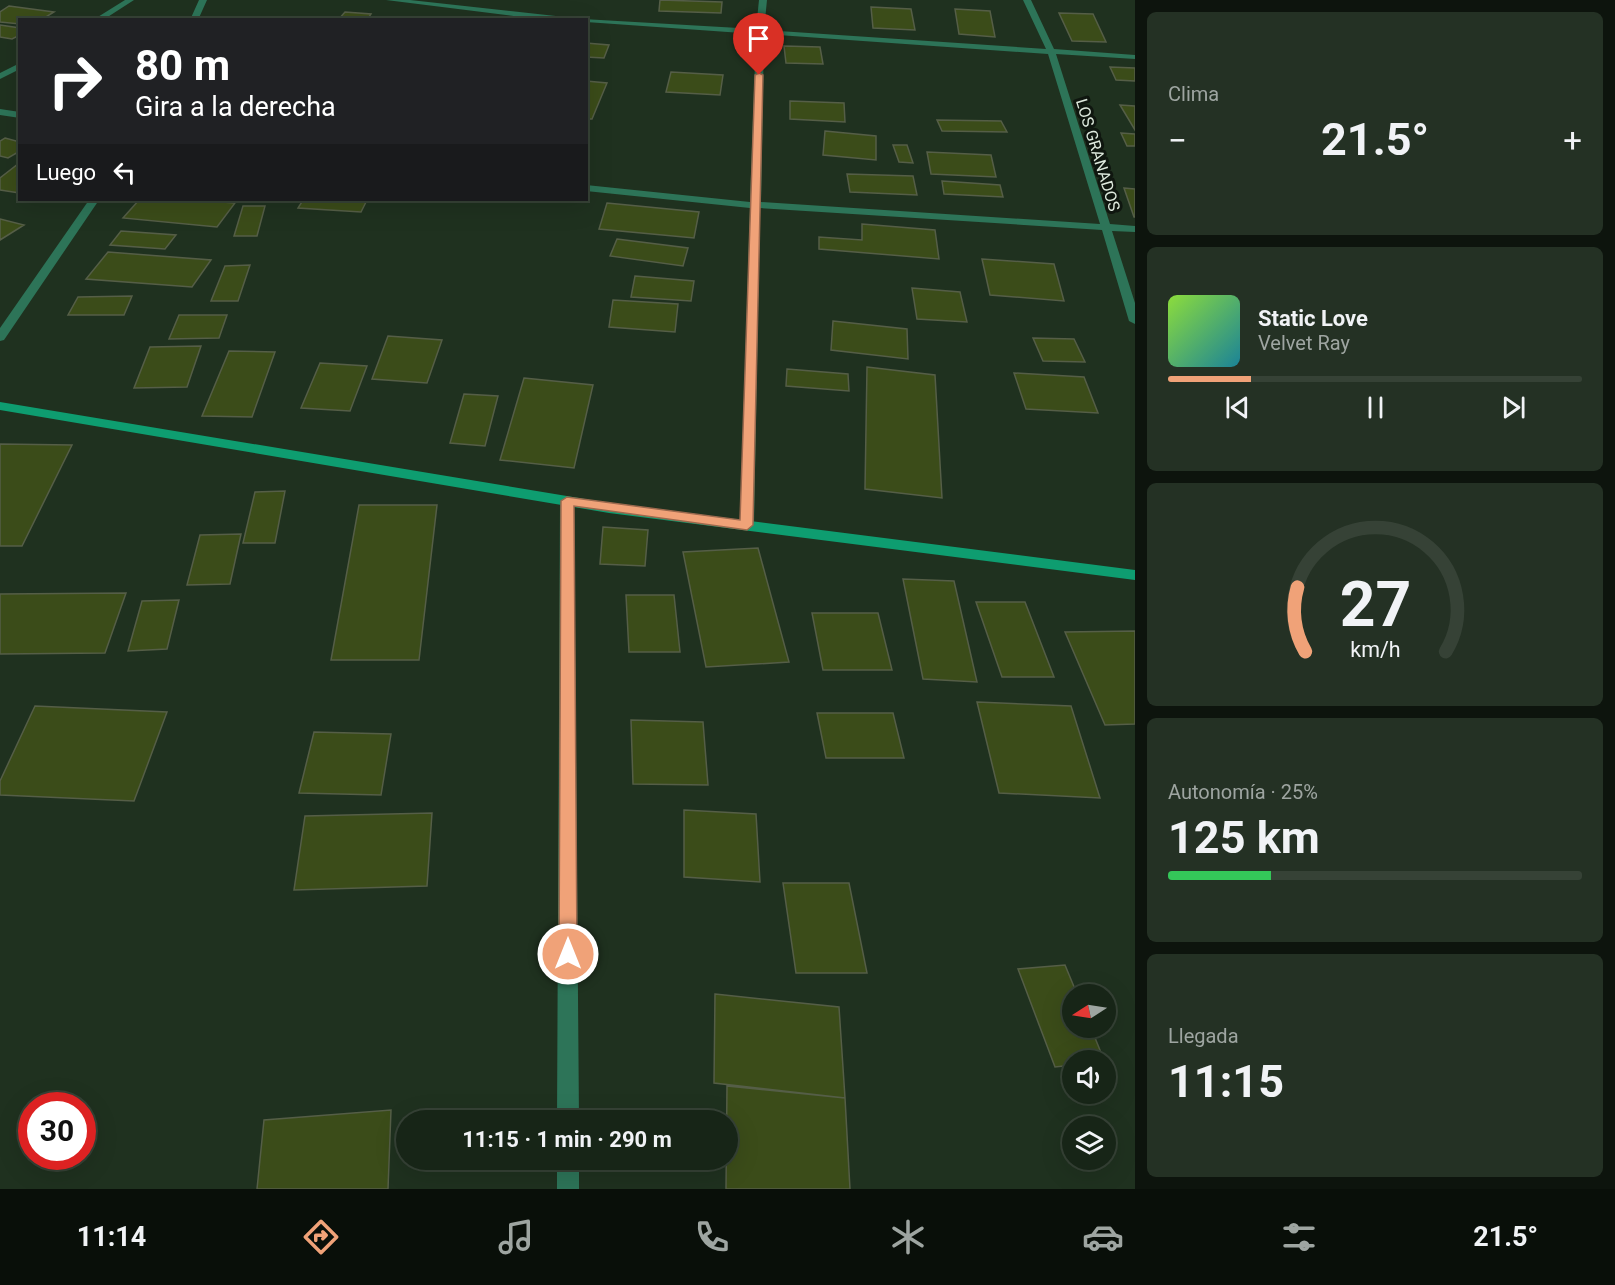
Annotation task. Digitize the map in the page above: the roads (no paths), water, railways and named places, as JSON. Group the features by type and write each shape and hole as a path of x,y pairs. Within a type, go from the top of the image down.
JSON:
{"street":[{"path":"100,18 130,0"},
{"path":"195,18 203,0"},
{"path":"390,0 556,18"},
{"path":"747,525 760,32 763,0"},
{"name":"LOS GRANADOS","path":"1027,0 1052,53 1135,321"},
{"path":"588,20 1135,57"},
{"path":"0,76 18,65"},
{"path":"0,112 18,115"},
{"path":"588,188 755,205 1135,229"},
{"path":"0,337 93,201"},
{"path":"0,406 567,501 1135,575"},
{"path":"567,501 568,1110"},
{"path":"568,1170 568,1189"}]}
